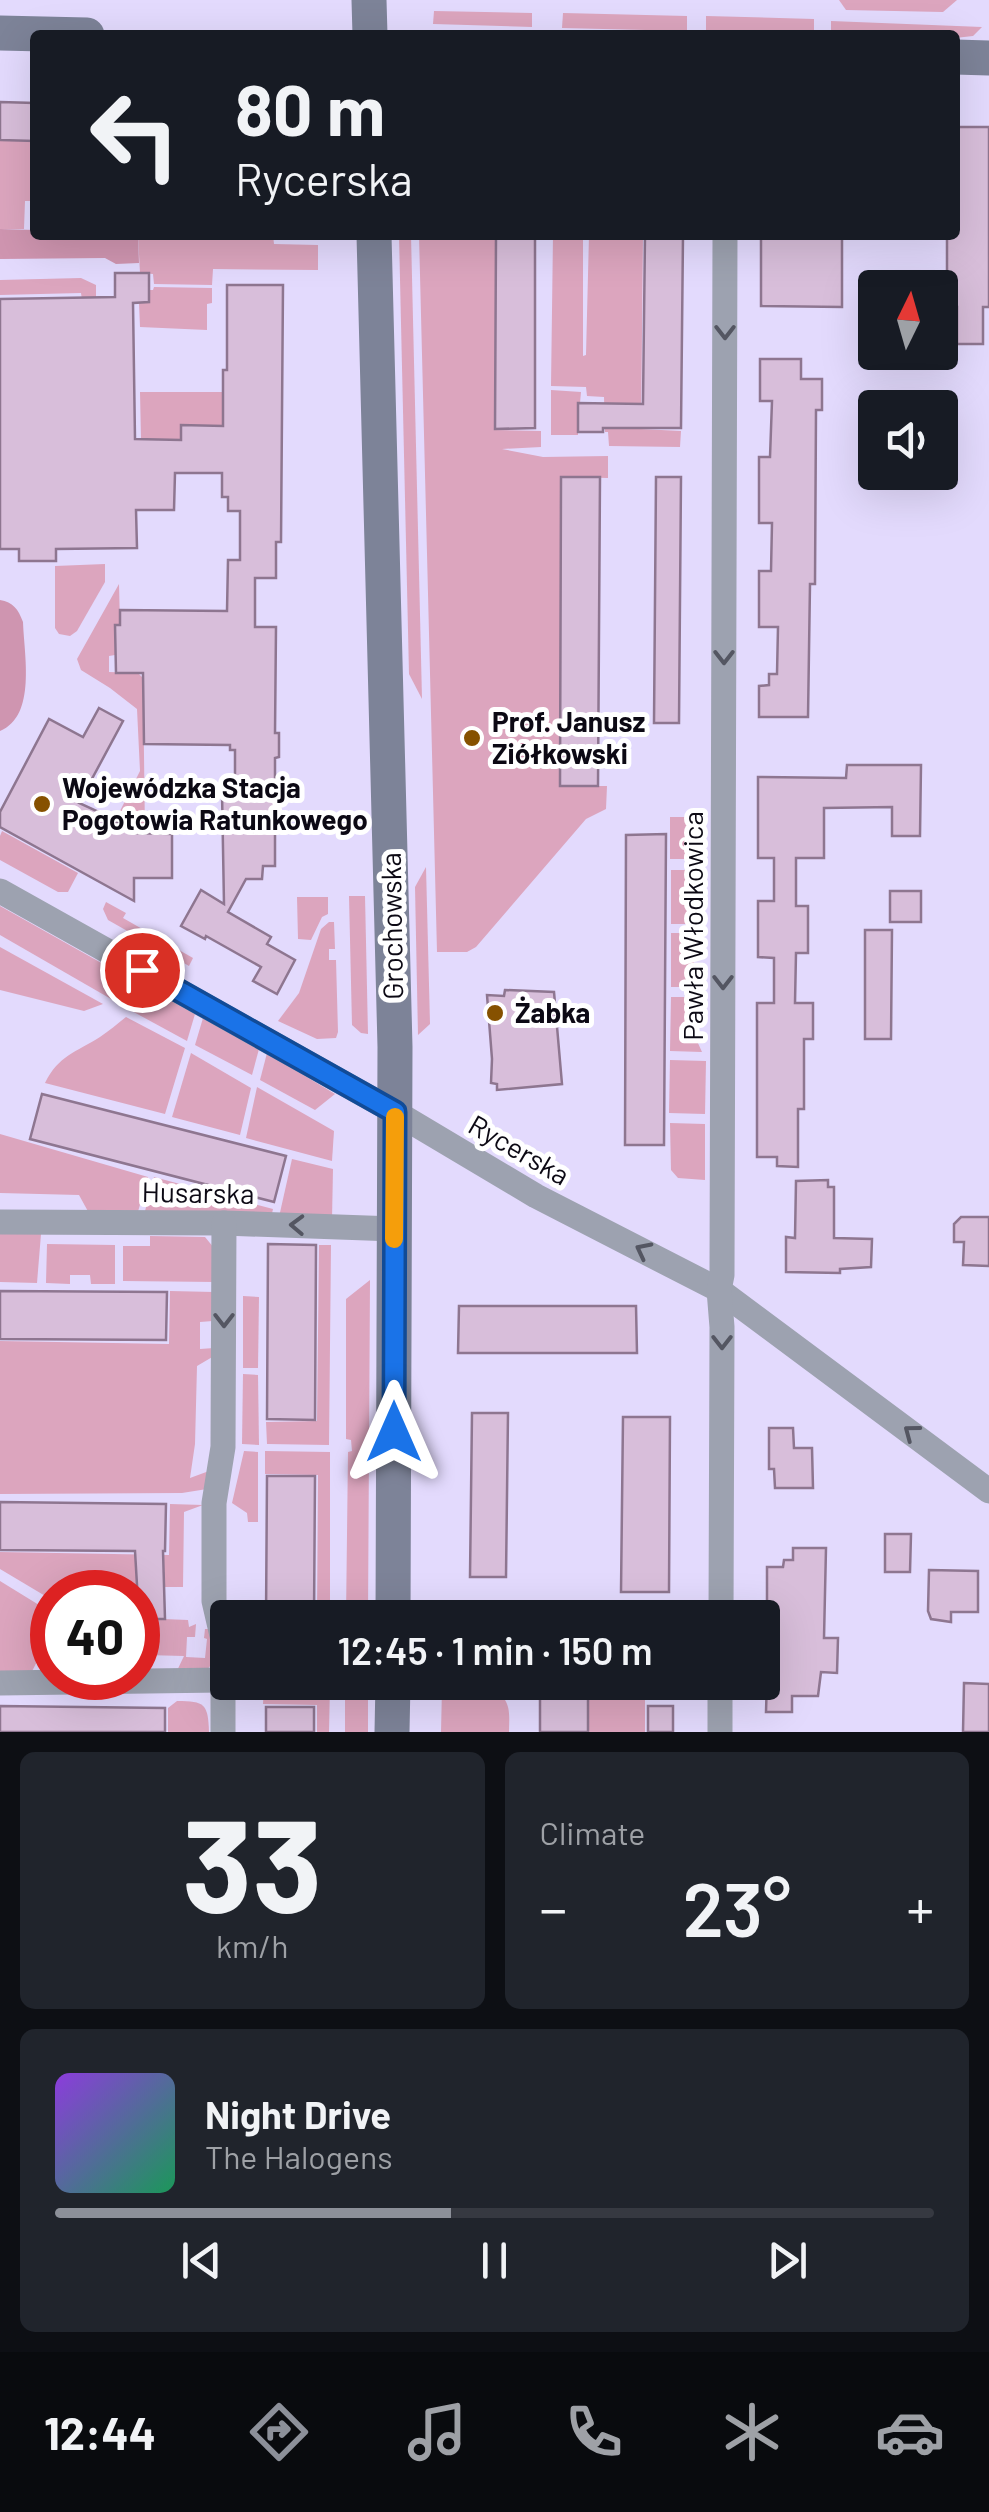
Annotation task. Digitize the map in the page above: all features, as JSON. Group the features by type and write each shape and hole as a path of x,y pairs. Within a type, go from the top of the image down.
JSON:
{"street":[{"path":"369,0 370,30"},
{"path":"0,33 30,34"},
{"path":"960,57 989,58"},
{"name":"Grochowska","path":"374,240 395,1112 393,1600"},
{"name":"Pawła Włodkowica","path":"721,1600 725,240"},
{"name":"Rycerska","path":"0,891 395,1112 536,1196 720,1290 989,1491"},
{"name":"Husarska","path":"0,1222 394,1229"},
{"path":"214,1600 214,1503 223,1447 224,1223"},
{"path":"0,1683 210,1680"},
{"path":"222,1700 223,1732"},
{"path":"392,1700 392,1732"},
{"path":"720,1700 720,1732"}],"shaded area":[{"path":"839,0 957,0 943,12 846,10"},
{"path":"434,11 532,13 532,27 433,24"},
{"path":"563,13 687,16 687,30 562,28"},
{"path":"706,16 814,19 814,30 706,30"},
{"path":"831,21 982,27 973,36 960,37 960,30 831,30"},
{"path":"0,140 30,141 30,201 25,201 24,229 0,229"},
{"path":"0,229 30,230 30,240 138,240 139,263 116,264 105,258 0,259"},
{"path":"138,240 274,240 274,244 318,245 318,270 213,269 212,285 154,284 153,274 140,273"},
{"path":"399,240 411,240 422,699 409,674"},
{"path":"419,240 496,240 495,430 541,431 541,447 502,449 543,457 608,456 608,478 562,477 561,786 607,786 606,809 586,819 476,947 467,952 437,952"},
{"path":"553,240 583,240 583,356 589,240 643,240 641,429 681,431 680,447 609,446 604,397 587,396 586,387 551,386"},
{"path":"81,278 96,285 96,300 82,300 81,293 0,295 0,280"},
{"path":"212,288 212,303 207,304 207,330 140,327 139,303 149,303 149,290"},
{"path":"551,390 581,392 578,435 551,435"},
{"path":"140,392 229,392 229,425 182,425 181,440 141,439"},
{"path":"105,564 105,582 77,631 70,636 59,634 55,628 55,566"},
{"path":"119,584 120,625 115,625 115,655 109,656 109,672 138,673 143,678 145,833 131,834 117,817 140,771 137,709 81,670 77,659"},
{"path":"0,600 15,607 23,622 26,683 19,712 0,731"},
{"path":"670,817 704,817 704,859 670,859"},
{"path":"2,831 78,873 68,892 58,892 0,860"},
{"path":"426,867 430,1024 418,1035 415,887"},
{"path":"671,870 705,870 705,910 695,924 671,924"},
{"path":"349,896 365,896 368,1034 352,1025"},
{"path":"297,897 328,897 328,914 322,917 311,940 298,939"},
{"path":"106,902 126,913 123,918 193,958 189,966 108,920 103,909"},
{"path":"0,906 121,974 124,991 118,1003 0,935"},
{"path":"334,922 335,949 329,949 329,960 336,960 338,1032 336,1038 317,1039 278,1021 299,993 321,929"},
{"path":"671,933 694,933 694,987 671,987"},
{"path":"0,947 103,1004 84,1011 0,990"},
{"path":"149,989 195,1014 187,1041 130,1010 139,994"},
{"path":"671,997 693,997 693,1032 702,1052 670,1051"},
{"path":"126,1017 185,1048 165,1114 45,1083 62,1061"},
{"path":"203,1018 259,1049 252,1075 195,1045"},
{"path":"191,1053 251,1088 240,1135 172,1117"},
{"path":"267,1053 335,1094 315,1110 260,1080"},
{"path":"670,1060 706,1061 705,1114 669,1113"},
{"path":"257,1087 334,1131 332,1161 246,1138"},
{"path":"670,1123 705,1124 705,1180 678,1178 671,1170"},
{"path":"0,1134 148,1177 137,1215 90,1215 79,1195 0,1193"},
{"path":"292,1159 333,1169 332,1219 279,1217"},
{"path":"154,1177 273,1209 271,1218 144,1215"},
{"path":"0,1233 41,1234 37,1283 0,1282"},
{"path":"150,1236 205,1237 214,1248 216,1282 123,1281 123,1246 150,1246"},
{"path":"47,1244 115,1245 115,1284 91,1284 90,1275 70,1275 70,1284 46,1283"},
{"path":"319,1245 331,1245 329,1445 267,1444 266,1422 317,1421"},
{"path":"370,1280 368,1600 346,1600 348,1452 352,1451 351,1440 346,1439 346,1299"},
{"path":"170,1291 214,1292 213,1321 200,1322 200,1349 214,1348 214,1356 197,1366 190,1478 209,1471 207,1489 182,1493 0,1494 0,1341 169,1344"},
{"path":"243,1296 259,1297 258,1368 243,1368"},
{"path":"243,1374 258,1375 259,1445 242,1444"},
{"path":"244,1451 258,1452 258,1522 248,1522 247,1513 232,1503"},
{"path":"265,1451 330,1452 330,1600 317,1600 318,1475 265,1474"},
{"path":"170,1504 203,1505 184,1512 183,1587 160,1587 160,1570 30,1570 30,1587 0,1569 0,1552 169,1555"},
{"path":"0,1581 30,1599 30,1675 0,1676"},
{"path":"160,1619 188,1620 189,1627 196,1624 195,1637 187,1637 186,1657 205,1658 205,1629 210,1629 210,1666 203,1674 174,1677 184,1656 160,1655"},
{"path":"263,1700 330,1700 329,1732 317,1732 317,1705 263,1704"},
{"path":"345,1700 368,1700 368,1732 345,1732"},
{"path":"442,1700 505,1700 508,1707 509,1732 441,1732"},
{"path":"589,1700 645,1700 645,1732 589,1732"},
{"path":"177,1701 203,1706 209,1732 168,1732 168,1708"}],"building":[{"path":"0,102 30,103 30,141 0,140"},
{"path":"960,127 989,127 989,307 983,307 983,344 958,344 958,270 947,270 947,240 960,240"},
{"path":"496,240 535,240 535,428 495,429"},
{"path":"645,240 683,240 681,428 603,428 603,432 578,432 578,403 643,404"},
{"path":"761,240 842,240 842,307 761,306"},
{"path":"115,273 149,273 149,302 133,303 135,439 181,440 181,425 223,426 227,285 283,285 281,542 276,542 276,578 255,578 255,627 276,627 275,733 279,733 279,757 275,758 275,866 263,866 262,879 246,879 228,912 271,937 267,944 295,960 277,994 253,981 261,967 181,926 201,890 224,904 222,792 235,792 235,750 230,750 230,745 144,744 143,673 116,673 115,625 120,625 120,610 227,611 228,560 240,560 240,511 228,511 228,497 222,497 222,473 175,473 174,510 136,510 137,548 56,549 56,561 19,561 19,549 0,549 0,299 115,297"},
{"path":"760,359 801,359 801,379 822,379 822,410 816,410 815,584 810,584 808,717 759,717 759,686 769,685 769,674 777,674 778,627 759,627 759,571 771,571 772,523 759,523 759,457 770,457 772,401 760,401"},
{"path":"561,477 600,477 598,786 560,786"},
{"path":"656,477 681,477 679,723 654,723"},
{"name":"Wojewódzka Stacja Pogotowia Ratunkowego","path":"99,708 123,721 79,803 112,818 131,833 172,834 172,878 134,878 134,901 0,827 0,812 49,719 83,737"},
{"path":"847,765 921,765 920,836 892,836 892,807 824,808 824,858 796,858 796,906 808,906 808,953 796,953 795,1003 813,1003 813,1039 804,1039 804,1109 798,1109 798,1167 777,1166 777,1157 757,1157 757,1003 774,1003 774,958 758,957 758,901 774,901 774,858 758,858 758,777 846,778"},
{"path":"666,834 664,1145 625,1145 626,835"},
{"path":"890,891 921,891 921,922 890,922"},
{"path":"865,930 892,930 891,1039 865,1039"},
{"path":"505,990 554,992 562,1084 497,1090 497,1084 491,1083 487,995 504,996"},
{"path":"42,1094 286,1156 274,1202 30,1139"},
{"path":"828,1180 828,1187 834,1187 834,1238 872,1239 871,1267 840,1269 840,1273 786,1272 786,1237 795,1238 796,1181"},
{"path":"961,1217 989,1217 989,1266 963,1265 964,1242 954,1242 954,1224"},
{"path":"268,1244 316,1245 315,1420 267,1419"},
{"path":"0,1291 167,1292 166,1340 0,1339"},
{"path":"459,1306 636,1306 637,1353 458,1353"},
{"path":"472,1413 508,1413 506,1577 470,1577"},
{"path":"623,1417 670,1417 669,1592 621,1592"},
{"path":"769,1428 793,1428 794,1448 812,1448 813,1488 775,1488 774,1469 769,1469"},
{"path":"267,1476 315,1476 314,1600 266,1600"},
{"path":"0,1502 166,1504 165,1619 160,1619 160,1570 136,1570 135,1551 0,1550"},
{"path":"885,1534 911,1534 910,1572 885,1572"},
{"path":"793,1548 826,1548 824,1638 838,1638 837,1673 821,1672 818,1696 792,1696 792,1712 766,1712 766,1700 780,1700 780,1600 767,1600 767,1567 783,1567 784,1560 793,1560"},
{"path":"929,1570 978,1571 978,1612 951,1612 951,1622 931,1619"},
{"path":"964,1683 989,1684 989,1732 963,1732"},
{"path":"540,1700 588,1700 588,1732 540,1732"},
{"path":"0,1706 165,1708 165,1732 0,1732"},
{"path":"648,1706 673,1706 673,1732 648,1732"},
{"path":"266,1707 314,1707 314,1732 266,1732"}],"slow traffic":[{"path":"394,1239 395,1117"}],"place":[{"name":"Prof. Janusz Ziółkowski","path":"472,738"},
{"name":"Wojewódzka Stacja Pogotowia Ratunkowego","path":"42,804"},
{"name":"Żabka","path":"495,1013"}],"route":[{"path":"142,970 395,1112 394,1432"}]}
